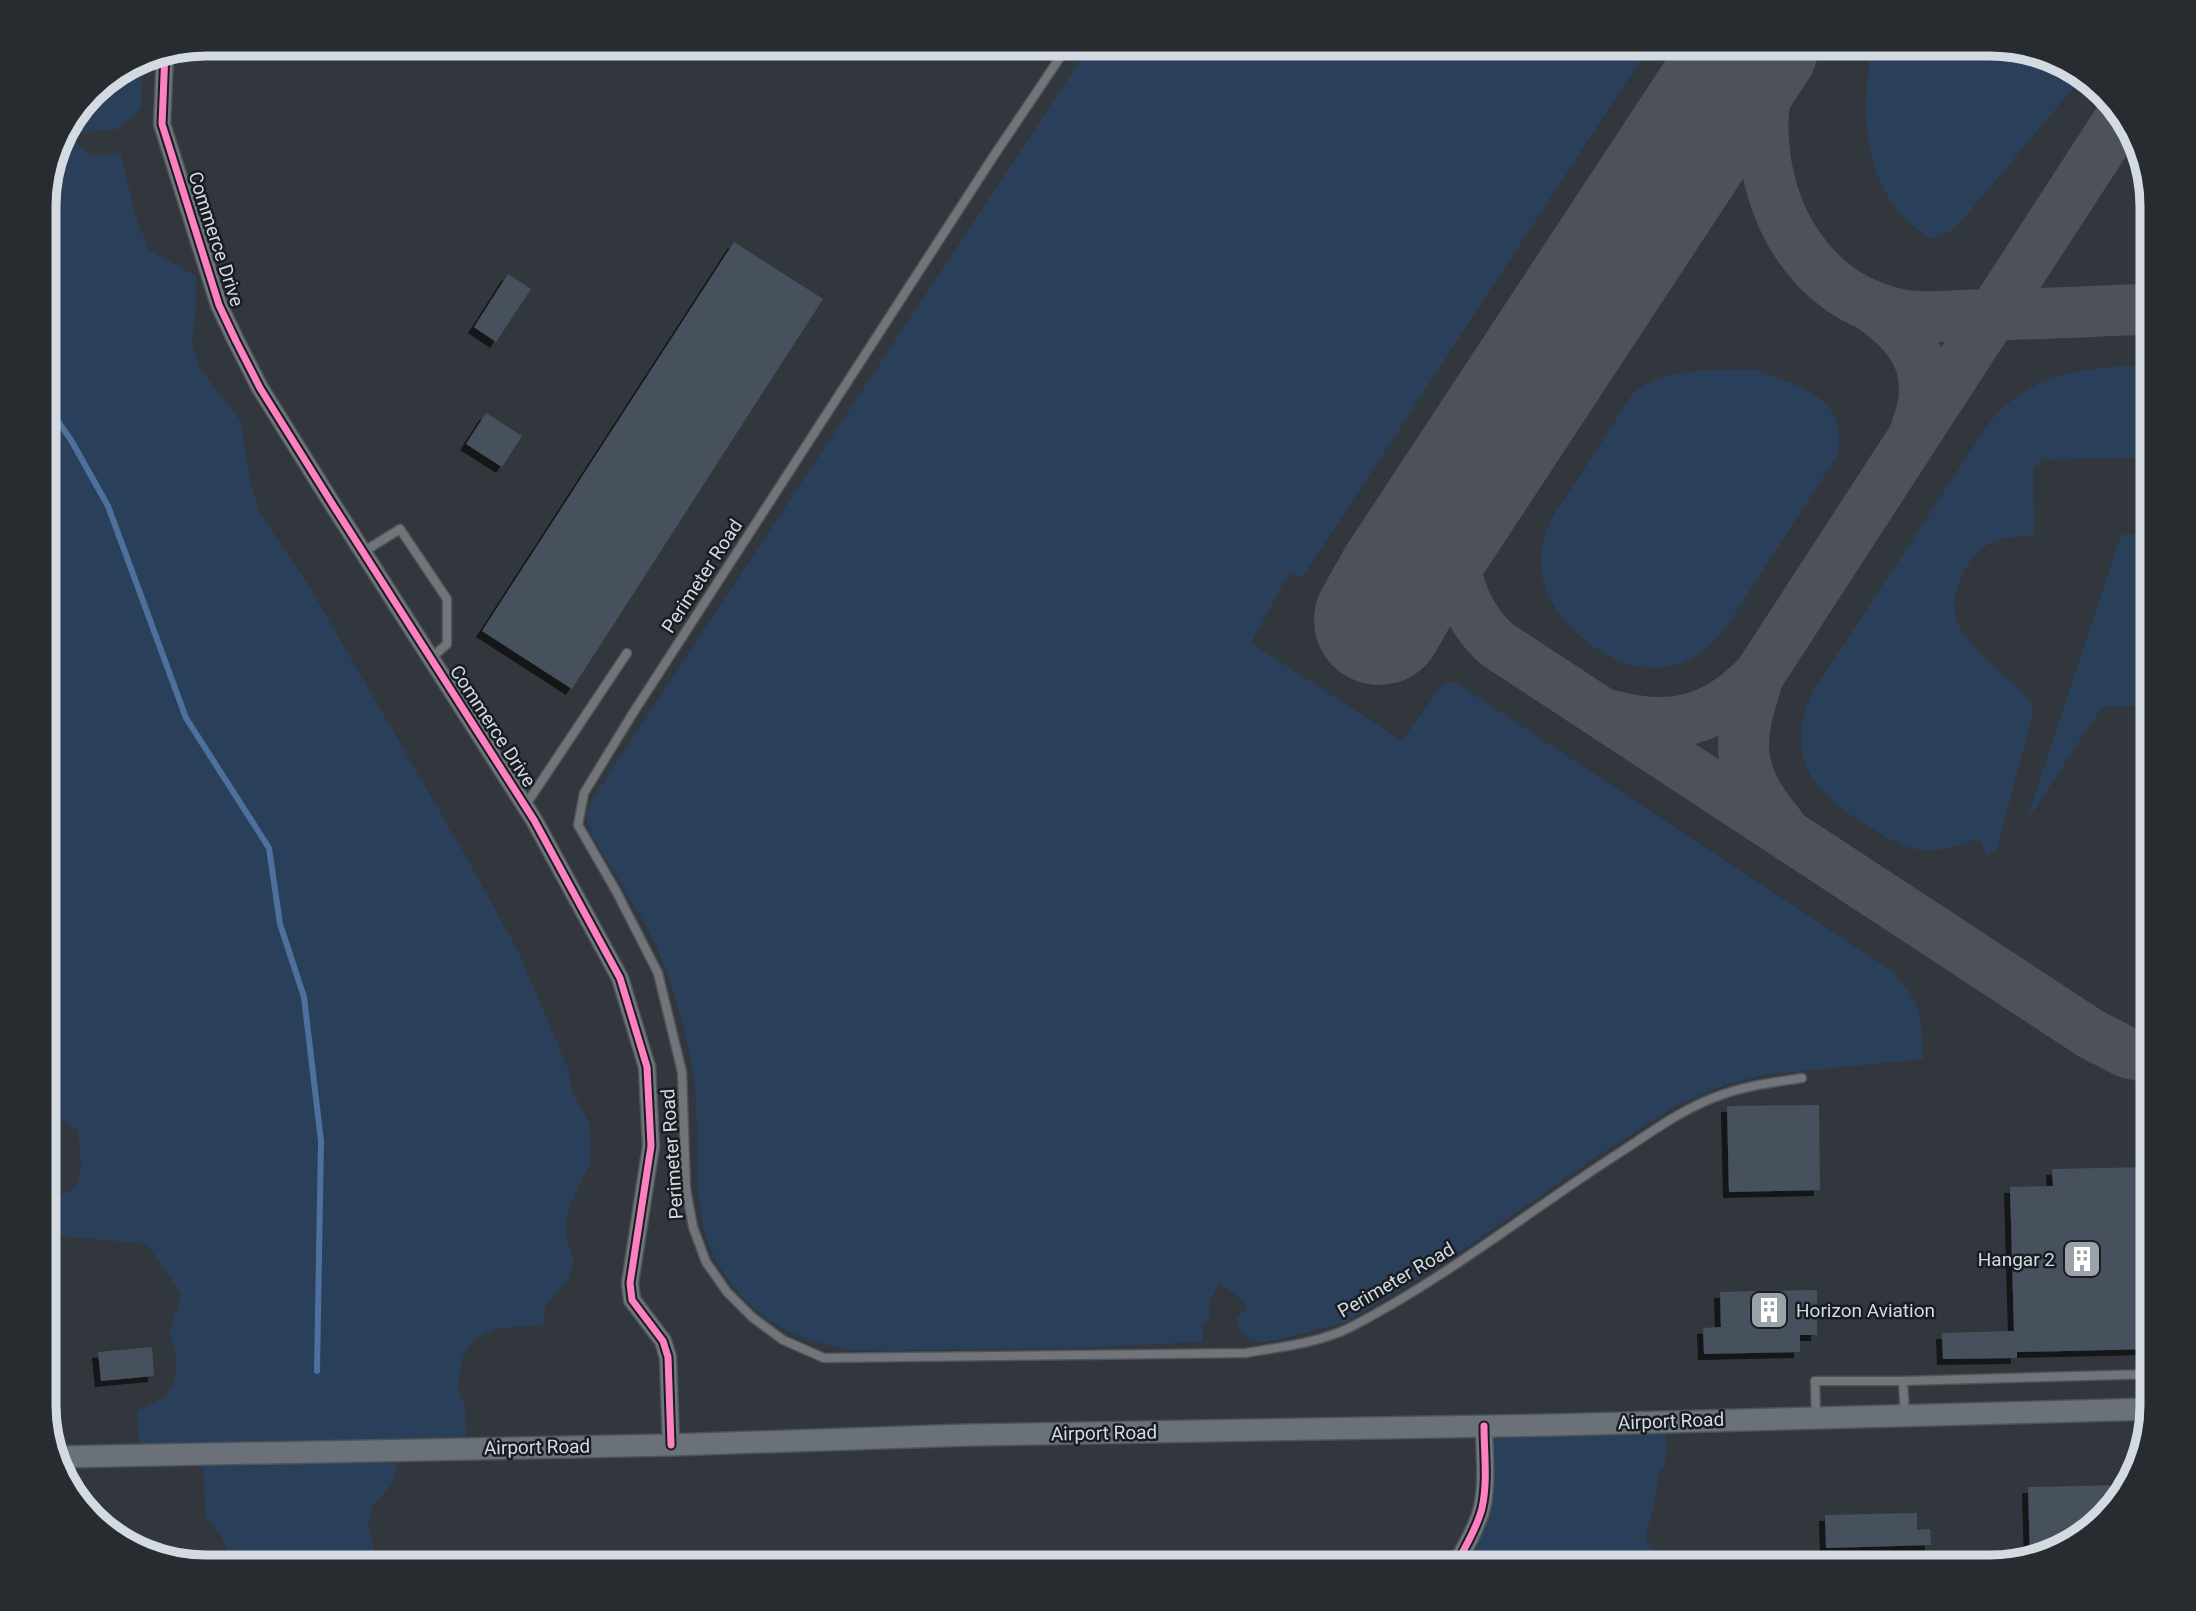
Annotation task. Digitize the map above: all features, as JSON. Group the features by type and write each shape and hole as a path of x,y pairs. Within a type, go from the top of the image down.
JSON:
{"main road":[{"name":"Airport Road","path":"65,1457 2140,1409"}],"street":[{"name":"Commerce Drive","path":"165,62 162,124 219,304 260,388 525,806 620,978 647,1066 651,1146 630,1283 632,1300 663,1341 668,1357 671,1445"},
{"path":"1461,1555 1483,1504 1484,1426"}],"lane":[{"name":"Perimeter Road","path":"1061,56 640,701 584,793 578,825 658,973 682,1072 686,1189 693,1227 706,1262 727,1292 752,1317 783,1340 824,1358 1246,1353 1305,1342 1347,1329 1453,1266 1683,1112 1722,1094 1756,1085 1802,1078"},
{"path":"363,552 400,529 447,599 447,644 431,658"},
{"path":"525,806 627,653"},
{"path":"1816,1417 1815,1381 2140,1374"},
{"path":"1903,1381 1905,1415"}],"shaded area":[{"path":"1083,56 1643,56 1302,578 1290,571 1251,643 1402,741 1442,685 1452,682 1458,684 1892,971 1915,1002 1923,1059 1763,1075 1723,1086 1681,1103 1602,1153 1445,1262 1344,1323 1267,1342 1256,1341 1244,1334 1236,1320 1247,1307 1238,1296 1219,1283 1209,1304 1209,1321 1203,1323 1201,1342 1074,1348 857,1351 811,1340 780,1327 750,1304 725,1275 715,1258 703,1224 700,1205 695,1090 687,1041 674,993 658,951 591,833 586,815 594,797"},
{"path":"1871,56 2010,57 2056,71 2077,84 1965,217 1952,230 1932,239 1909,222 1892,202 1879,178 1871,153 1867,126"},
{"path":"142,71 141,108 119,129 75,132 107,93"},
{"path":"72,138 88,155 121,155 135,214 149,250 196,276 192,344 200,368 241,422 250,482 259,511 306,581 518,951 568,1069 572,1091 590,1125 591,1161 568,1209 565,1233 574,1262 568,1279 545,1306 543,1325 499,1328 472,1340 462,1359 458,1390 465,1405 466,1446 402,1451 391,1485 372,1506 368,1523 375,1555 228,1555 223,1540 206,1518 202,1456 140,1454 137,1411 164,1397 174,1380 176,1356 169,1334 181,1294 147,1244 61,1236 56,1220 56,1196 71,1190 81,1171 78,1131 62,1119 56,1119 56,196 61,167"},
{"path":"2140,366 2140,457 2043,460 2037,464 2033,470 2034,535 2006,538 1982,549 1966,568 1956,593 1956,617 1965,636 2029,699 2033,712 1997,849 1987,855 1978,838 1940,849 1909,848 1891,840 1832,800 1818,786 1808,770 1802,753 1801,734 1804,714 1813,691 1997,414 2013,399 2050,379 2069,373"},
{"path":"1754,369 1803,388 1829,407 1840,436 1837,456 1727,626 1709,647 1677,665 1646,668 1603,652 1583,638 1552,602 1544,582 1541,561 1544,537 1550,522 1633,393 1647,384 1676,374"},
{"path":"2140,534 2140,706 2102,707 2026,822 2121,535"},
{"path":"1667,1427 1665,1464 1658,1474 1655,1503 1645,1537 1659,1555 1459,1555 1479,1518 1483,1429"}],"building":[{"path":"734,242 823,299 572,689 482,631"},
{"path":"508,274 531,289 496,342 474,327"},
{"path":"486,413 522,436 502,467 466,444"},
{"path":"1819,1105 1820,1190 1729,1192 1727,1106"},
{"name":"Hangar 2","path":"2140,1167 2140,1349 2017,1352 2017,1358 1943,1359 1942,1333 2014,1331 2010,1187 2053,1186 2052,1169"},
{"name":"Horizon Aviation","path":"1817,1290 1817,1335 1800,1335 1800,1352 1704,1354 1703,1328 1721,1327 1720,1292"},
{"path":"152,1347 154,1376 101,1381 98,1352"},
{"path":"2116,1485 2096,1511 2081,1524 2056,1540 2030,1550 2028,1487"},
{"path":"1917,1513 1917,1530 1930,1529 1931,1545 1826,1548 1825,1515"}],"waterway":[{"path":"56,418 108,506 186,718 269,848 280,924 304,997 321,1141 317,1371"}],"taxiway":[{"path":"1774,56 1763,122 1766,164 1773,193 1784,222 1799,247 1818,270 1841,290 1868,304 1898,314 1916,316 2140,309"},
{"path":"1610,715 1653,722 1691,719 1725,703 1759,675 2116,125"},
{"path":"1869,305 1899,330 1918,358 1925,391 1916,429"},
{"path":"1451,505 1451,543 1458,581 1473,616 1498,645 2091,1034 2128,1053 2140,1056"},
{"path":"1759,675 1747,717 1744,753 1754,787 1779,824"}],"runway":[{"path":"1379,620 1401,581 1746,56"}],"cycle path":[{"path":"165,62 162,124 219,305 236,341 260,388 534,820 620,978 647,1067 651,1146 630,1283 632,1300 663,1341 668,1357 671,1445"},
{"path":"1461,1555 1480,1516 1484,1498 1484,1426"}],"place":[{"name":"Hangar 2","path":"2082,1259"},
{"name":"Horizon Aviation","path":"1769,1310"}]}
